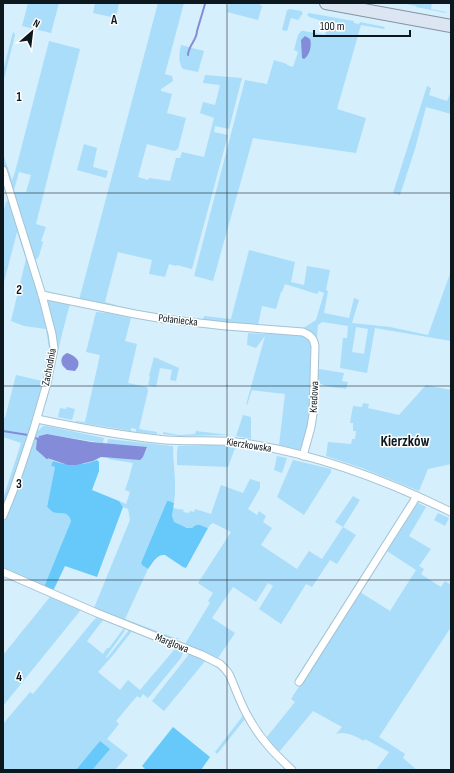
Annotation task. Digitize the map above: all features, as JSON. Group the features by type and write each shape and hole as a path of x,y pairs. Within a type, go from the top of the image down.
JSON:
{"main road":[{"path":"326,3 451,26"}],"street":[{"name":"Zachodnia","path":"3,170 42,295 54,348 47,383 37,418 13,491 3,516"},
{"name":"Połaniecka","path":"42,295 112,310 164,319 303,332 313,338"},
{"name":"Kredowa","path":"303,456 313,414 315,346 313,338"},
{"name":"Kierzkowska","path":"37,418 79,428 114,434 175,441 234,442 251,444 354,470 451,512"},
{"path":"299,682 417,496"},
{"name":"Marglowa","path":"3,572 97,613 202,655 220,664 229,674 246,713 257,732 272,751 292,770"}],"shaded area":[{"path":"28,3 59,3 51,33 22,26"},
{"path":"95,3 119,3 116,18 93,13"},
{"path":"158,3 184,3 165,74 172,76 173,81 161,89 161,91 172,94 167,113 186,118 178,149 174,151 147,144 138,177 148,180 149,178 170,181 176,158 180,158 182,152 204,157 214,118 200,113 203,102 215,105 220,85 203,83 205,75 242,78 229,129 215,126 214,132 228,135 192,269 169,264 165,277 149,274 152,260 118,252 105,302 116,305 115,308 79,300"},
{"path":"229,3 260,4 262,6 258,20 227,12"},
{"path":"401,3 432,3 431,9 446,13 416,7"},
{"path":"287,10 302,11 303,13 298,20 291,18 287,31 282,30"},
{"path":"309,13 354,21 354,23 359,24 360,22 385,27 384,29 361,25 337,109 366,118 356,153 253,138 213,281 194,276 245,80 267,84 274,60 293,67 298,52 294,50 298,35 301,31 325,35 329,23 309,17 307,14"},
{"path":"13,32 15,35 3,79 3,71"},
{"path":"305,36 310,39 311,44 310,50 304,59 302,58 301,40"},
{"path":"49,41 80,49 36,224 46,227 41,241 43,242 39,256 37,259 34,259 12,192 26,192 31,175 19,172 14,190 12,190 3,164 3,154 12,180"},
{"path":"181,45 204,51 198,72 183,69 181,67 179,58"},
{"path":"427,86 431,88 429,95 447,101 451,94 451,114 426,107 415,149 400,195 393,193"},
{"path":"84,144 97,148 93,167 108,171 106,178 77,170"},
{"path":"8,200 40,301 49,337 49,348 46,329 24,326 11,321 26,259 17,232 3,286 3,213"},
{"path":"249,250 295,262 291,282 304,285 307,266 330,270 324,313 349,318 354,298 359,300 352,323 390,327 428,335 451,271 451,341 375,328 367,373 340,368 343,338 347,338 348,326 322,322 318,325 317,338 310,331 302,329 316,320 324,293 319,291 317,294 285,284 276,309 262,306 258,325 203,320 204,316 231,319","holes":["356,327 368,329 364,354 352,352"]},
{"path":"49,300 70,304 46,403 44,403 56,350 47,305"},
{"path":"96,312 131,318 125,341 137,344 128,383 147,387 148,391 139,429 157,432 157,434 136,432 136,429 131,428 131,431 76,422 85,422 100,355 86,352"},
{"path":"267,332 300,334 309,338 312,344 311,407 307,430 301,450 279,445 285,394 252,390 246,405 265,336 256,348 247,345 248,333 265,334"},
{"path":"67,353 76,358 78,362 75,371 67,370 62,364 62,357"},
{"path":"47,357 49,358 49,361 33,422 9,493 3,506 3,499 21,443 3,437 3,418 5,418 16,375 42,381 48,361"},
{"path":"154,357 179,368 176,381 170,380 172,370 160,368 156,387 148,385"},
{"path":"317,369 344,373 342,381 348,382 346,389 327,386 317,381"},
{"path":"426,385 451,390 451,464 428,469 419,491 362,468 326,456 328,442 351,444 352,439 355,439 356,431 353,431 353,423 350,423 353,406 362,407 363,403 369,404 368,408 399,415"},
{"path":"67,407 75,409 72,420 58,417 60,408 66,409"},
{"path":"243,415 251,417 251,439 236,436"},
{"path":"43,426 104,438 103,443 47,434 39,436 38,449 47,458 53,461 51,466 55,467 47,507 56,512 68,515 71,521 44,587 3,569 3,523 16,492 37,430 38,431"},
{"path":"196,431 229,435 180,436 163,434 163,432 179,435 195,434"},
{"path":"47,434 91,442 147,447 143,457 140,460 101,457 93,461 77,465 68,465 47,458 37,449 39,436"},
{"path":"108,439 173,446 175,482 174,503 167,501 166,503 141,563 148,569 125,619 175,638 179,638 175,641 94,608 130,520 128,509 123,507 119,501 126,504 130,492 125,490 133,463 108,459 143,457 147,448 107,444"},
{"path":"215,445 235,448 228,467 177,465 178,446"},
{"path":"277,456 287,458 282,473 274,470"},
{"path":"97,460 99,462 99,471 92,490 119,501 123,507 97,577 65,566 53,591 44,587 71,521 68,515 53,512 47,507 55,467 51,466 53,461 75,465"},
{"path":"293,460 331,469 331,472 304,515 277,497"},
{"path":"250,479 260,482 260,488 248,509 257,515 259,511 266,516 263,522 272,528 261,545 297,569 309,551 322,559 343,527 356,535 337,564 330,560 312,587 306,584 281,624 259,609 273,586 268,583 256,602 233,587 212,618 235,633 216,659 185,644 210,603 208,601 213,593 198,583 231,532 213,523 208,528 198,525 192,528 180,526 173,521 173,508 184,510 183,512 189,513 190,511 194,512 195,509 211,514 221,485 243,493"},
{"path":"353,496 360,500 343,527 335,522"},
{"path":"167,501 174,503 172,516 174,522 187,528 192,528 198,525 208,528 186,568 165,555 162,555 155,559 148,569 141,563"},
{"path":"418,503 426,507 409,536 431,549 419,566 424,569 421,574 441,587 445,581 451,585 451,627 379,737 405,754 403,758 417,770 376,770 389,752 365,739 364,741 347,734 336,734 342,727 313,711 279,752 283,755 281,757 266,738 295,702 291,699 360,592 390,611 416,570 387,551"},
{"path":"438,513 449,518 445,526 434,520"},
{"path":"50,597 80,611 3,706 3,655"},
{"path":"96,618 103,620 87,641 103,654 125,628 124,632 106,657 107,658 129,630 132,631 98,672 120,690 128,680 140,690 174,650 173,649 175,646 183,652 180,659 148,698 143,694 140,698 137,696 116,721 119,724 107,739 128,755 115,770 3,770 3,724 30,692 33,694"},
{"path":"190,653 202,657 217,666 226,675 229,681 220,670 206,660 164,711 152,701"},
{"path":"230,685 245,719 217,754 215,752 242,717 242,713"},
{"path":"173,727 210,757 201,770 146,770 142,766"},
{"path":"100,741 110,749 92,770 76,770"}],"waterway":[{"path":"188,55 189,49 197,34 205,4"},
{"path":"3,431 28,435"},
{"path":"35,438 38,439 37,449 47,458"}],"district":[{"name":"Kierzków","path":"405,441"}]}
